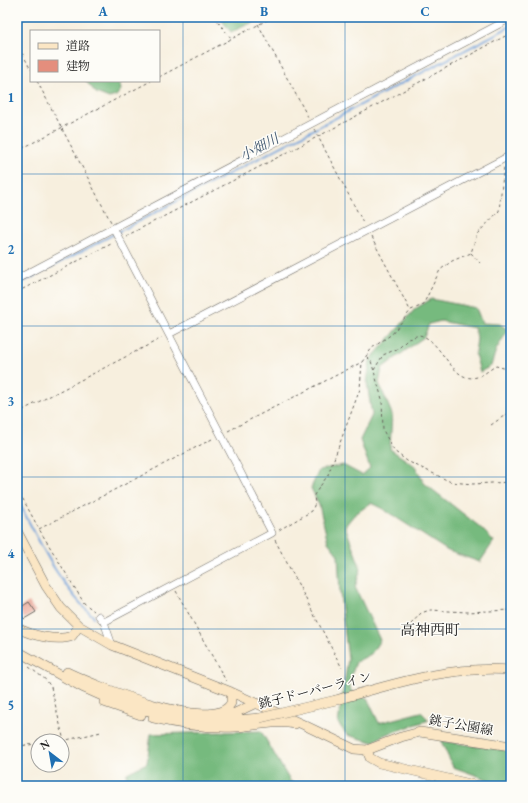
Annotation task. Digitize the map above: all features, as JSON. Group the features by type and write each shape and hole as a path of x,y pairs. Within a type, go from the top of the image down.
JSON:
{"main road":[{"path":"17,531 46,586 61,608 79,626 112,645 256,703 343,745 354,749 367,750 370,758 379,763 479,786"},
{"path":"17,628 31,633 57,638 72,636 79,626"},
{"name":"銚子ドーバーライン","path":"17,651 85,688 133,706 166,715 216,720 260,718 336,700 395,683 443,673 462,670 511,670"},
{"path":"54,672 66,672 98,686 145,703 173,709 216,713 235,713 256,703"},
{"path":"85,688 91,696 119,708 169,722 221,727 284,722 304,725"},
{"path":"216,713 229,707 231,703 229,692"},
{"name":"銚子公園線","path":"367,750 401,737 420,732 511,746"}],"street":[{"path":"17,279 312,125 511,18"},
{"path":"169,334 508,156"},
{"path":"104,622 272,533 222,434 114,229"},
{"path":"99,616 104,622 112,645"}],"path":[{"path":"17,24 30,17"},
{"path":"214,17 231,39"},
{"path":"160,76 273,17"},
{"path":"258,24 411,310"},
{"path":"17,292 318,136 511,33"},
{"path":"17,43 30,68"},
{"path":"38,82 114,229"},
{"path":"17,151 149,82"},
{"path":"39,529 362,362 372,348 392,334 411,310 422,305 440,270 452,261 470,253 477,234 498,211 508,156"},
{"path":"470,253 480,263"},
{"path":"17,413 169,334"},
{"path":"374,370 383,355 399,348 408,340 419,335 431,339 449,364 465,376 476,378 496,366 511,370"},
{"path":"366,357 371,361 382,399 383,430 394,451 407,461 450,482 473,484 511,482"},
{"path":"342,668 272,533 312,511 315,503 314,495 328,475 360,389 362,362"},
{"path":"491,425 511,411"},
{"path":"17,488 39,529 84,603 99,616"},
{"path":"172,586 226,680 229,692"},
{"path":"403,633 420,613 430,610 466,612 511,610"},
{"path":"28,667 46,680 51,687 61,733"},
{"path":"70,739 101,732"},
{"path":"17,746 30,745"}],"green space":[{"path":"219,17 265,17 231,32"},
{"path":"87,82 119,82 121,90 116,96 109,98 96,93"},
{"path":"431,299 476,308 482,323 500,324 508,330 496,350 491,366 480,372 475,354 477,338 474,328 441,321 429,324 424,337 382,368 379,383 392,414 390,449 415,466 424,483 480,527 494,541 480,562 448,551 383,509 371,503 354,515 345,526 361,569 355,587 380,640 371,654 356,662 349,682 351,691 367,698 379,723 421,712 429,720 384,735 373,742 347,735 338,723 348,659 340,593 338,555 328,542 319,505 311,488 319,470 343,465 362,475 370,468 360,440 372,415 367,383 370,360 415,309"},
{"path":"261,731 290,781 299,786 125,786 127,773 147,763 151,734"},
{"path":"441,741 511,751 511,786 506,786 453,767"}],"building":[{"path":"29,602 36,612 24,619 18,609"}],"waterway":[{"name":"小畑川","path":"17,285 511,26"},
{"path":"17,499 50,561 70,591 94,617"}],"district":[{"name":"高神西町","path":"430,629"}]}
